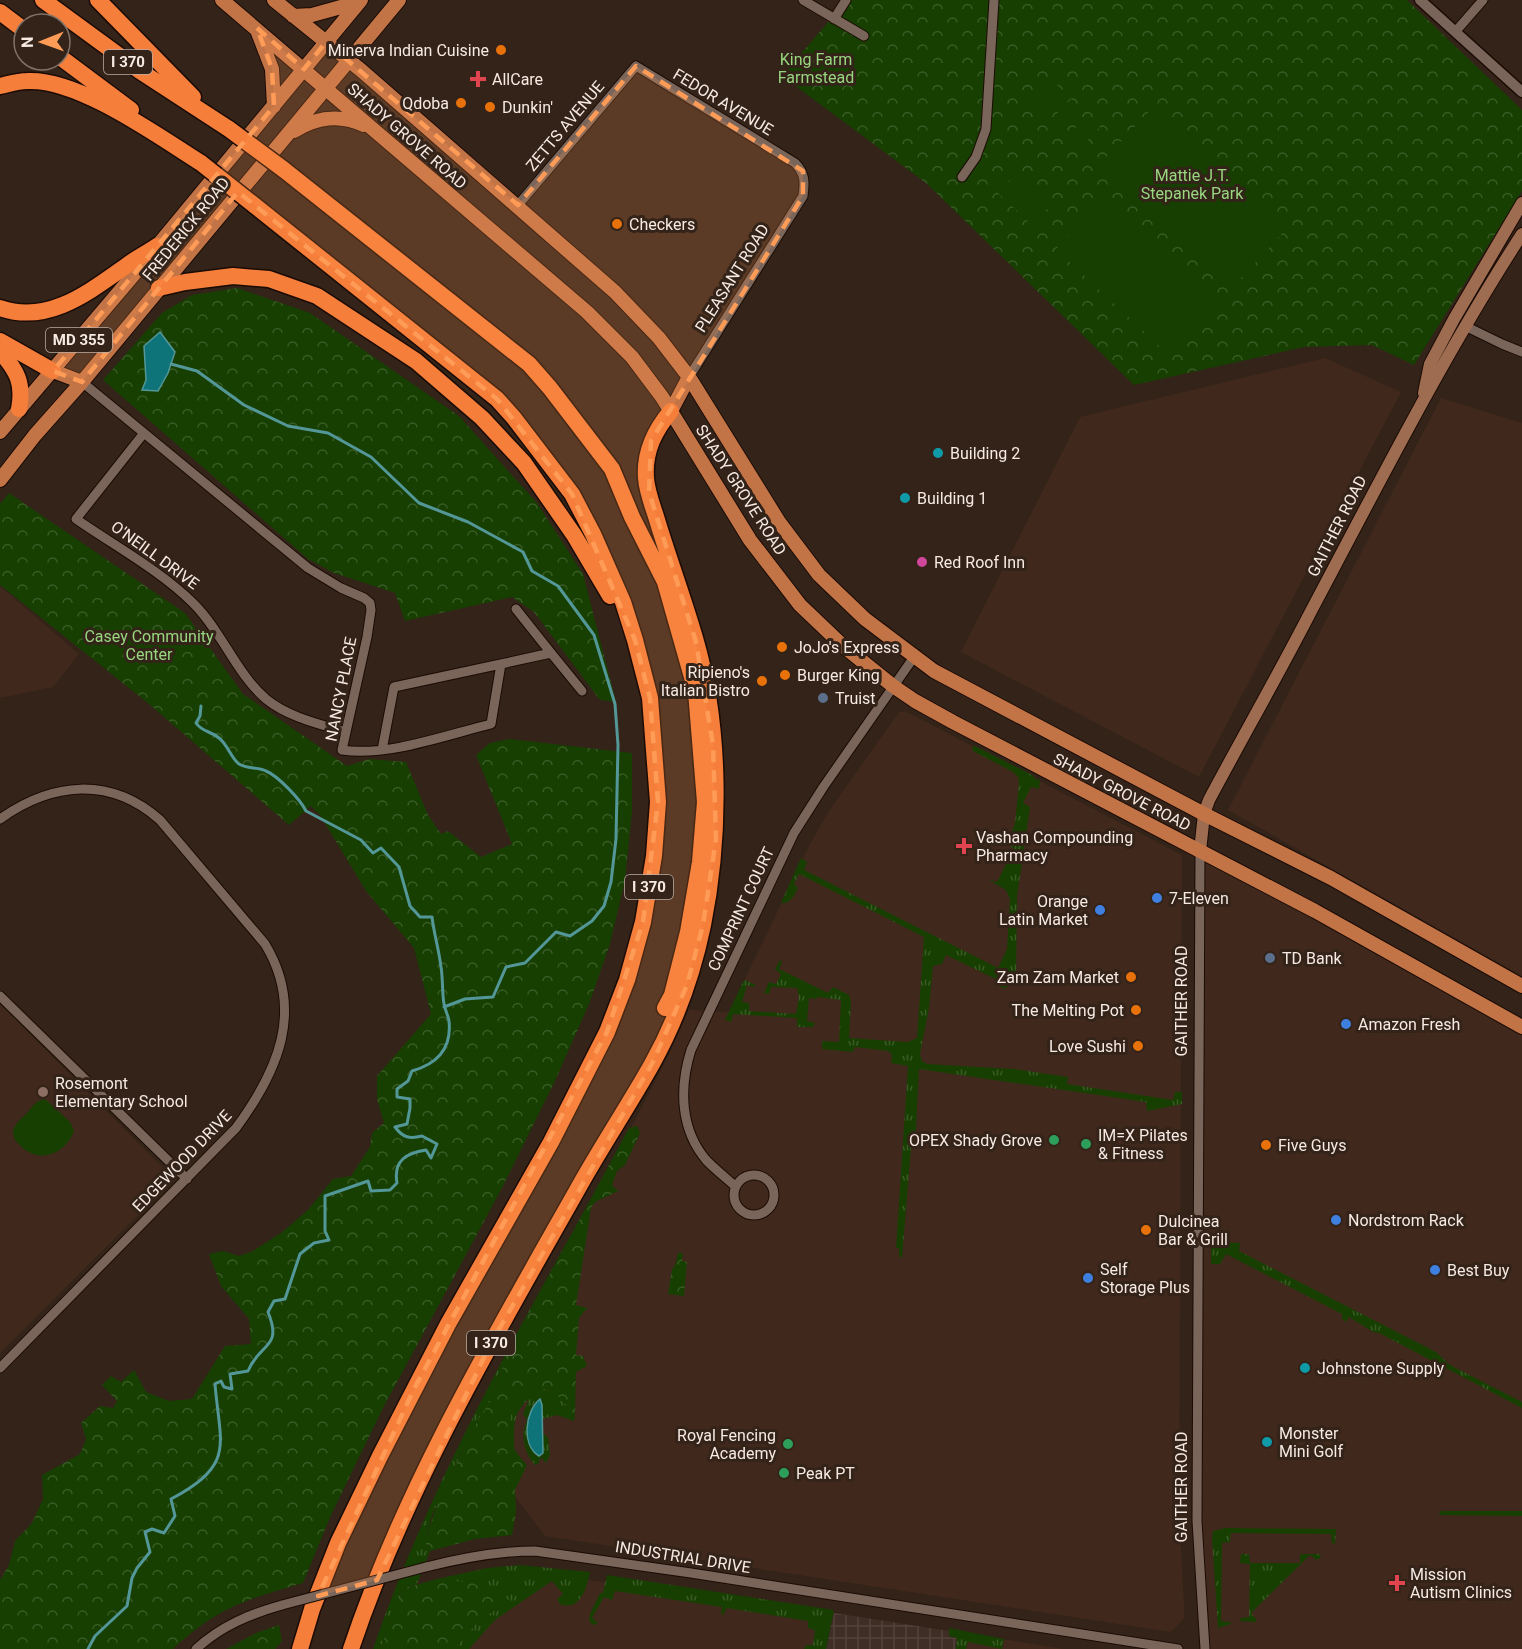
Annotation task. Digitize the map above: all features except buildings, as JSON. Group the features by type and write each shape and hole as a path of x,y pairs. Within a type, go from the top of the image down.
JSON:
{"highway":[{"name":"I 370","path":"43,0 140,71 223,125 284,169 529,364 612,470 632,517 665,582 696,691 705,802 700,862 688,932 672,994 602,1145 490,1345 435,1451 385,1558 351,1649"},
{"path":"98,0 223,125"},
{"name":"I 370","path":"72,66 201,163 497,399 572,494 614,582 635,640 650,698 658,802 654,856 643,922 627,980 607,1032 551,1142 448,1324 380,1456 338,1543 312,1610 300,1649"},
{"path":"0,86 28,81 57,85 114,110 201,163"},
{"path":"0,308 12,312 33,313 67,304 97,288 157,246"},
{"path":"159,288 233,276 269,279 317,296 416,361 482,418 524,463 574,535 635,640"},
{"path":"0,341 53,371"},
{"path":"0,351 21,382 19,409"},
{"path":"602,1145 653,1062 687,985 703,925 716,839 713,745 707,691 696,642 646,479 651,441 658,426 671,411"}],"main road":[{"name":"SHADY GROVE ROAD","path":"222,0 587,312 632,357 671,411 750,540 794,597 842,645 893,686 953,722 1315,911 1522,1027"},
{"name":"SHADY GROVE ROAD","path":"274,0 518,205 615,292 659,338 689,377 770,509 819,575 865,619 934,671 1204,814 1331,878 1522,986"},
{"name":"FREDERICK ROAD","path":"0,480 399,0"},
{"path":"293,16 312,15 360,1"},
{"name":"FREDERICK ROAD","path":"0,432 360,1"},
{"path":"257,28 272,69 274,106"},
{"path":"285,137 309,122 331,117 352,120 371,128"},
{"name":"GAITHER ROAD","path":"1421,407 1430,364 1522,203"},
{"name":"GAITHER ROAD","path":"1200,851 1204,814 1209,800 1465,326 1522,234"},
{"path":"53,371 82,382"},
{"name":"PLEASANT ROAD","path":"671,411 689,377"},
{"path":"1498,1013 1512,1029 1522,1035"}],"street":[{"path":"803,0 864,36"},
{"path":"834,19 846,0"},
{"path":"962,177 976,157 986,129 994,0"},
{"path":"1420,0 1522,92"},
{"path":"1456,31 1483,0"},
{"name":"ZETTS AVENUE","path":"518,205 636,66"},
{"name":"FEDOR AVENUE","path":"636,66 795,163"},
{"name":"PLEASANT ROAD","path":"689,377 803,196 805,183 803,171 795,163"},
{"path":"1465,326 1522,352"},
{"path":"82,382 144,434"},
{"name":"NANCY PLACE","path":"144,434 308,568 370,603 367,637 342,750 360,753 382,750 491,724 501,664"},
{"name":"O'NEILL DRIVE","path":"144,434 76,519 176,587 196,606 253,685 267,699 287,711 346,732"},
{"path":"516,609 582,691"},
{"path":"382,750 394,687 551,653"},
{"name":"COMPRINT COURT","path":"735,1186 708,1161 689,1128 682,1094 691,1050 794,833 914,657"},
{"name":"EDGEWOOD DRIVE","path":"0,819 27,801 52,792 87,788 112,793 148,809 160,820 265,944 283,985 286,1008 283,1039 275,1061 265,1083 241,1121 188,1179 0,1368"},
{"name":"GAITHER ROAD","path":"1200,851 1196,1500 1205,1649"},
{"path":"0,996 188,1179"},
{"name":"COMPRINT COURT","path":"748,1175 761,1176 773,1188 773,1201 762,1213 753,1215 745,1213 733,1197 735,1186 738,1181 748,1175"},
{"name":"INDUSTRIAL DRIVE","path":"196,1649 215,1634 242,1618 282,1605 468,1556 511,1551 535,1551 691,1573 1179,1649"}],"highlighted area":[{"path":"257,28 304,69 326,42 518,205 636,66 803,171 803,196 651,441 649,492 696,642 713,745 716,839 703,925 687,985 653,1062 490,1345 377,1580 318,1596 414,1389 607,1032 643,922 658,802 650,698 635,640 572,494 497,399 238,192 82,382 53,371 274,106 272,69"}],"shaded area":[{"path":"1325,358 1401,392 1199,777 961,652 1080,417"},
{"path":"1441,398 1522,423 1522,976 1228,810"},
{"path":"0,586 79,654 53,687 0,698"},
{"path":"905,711 1182,855 1179,1511 1184,1618 1171,1632 545,1536 473,1441 666,1060 689,1010 729,1012 811,842 829,811 899,712"},
{"path":"1201,853 1522,1028 1522,1649 1208,1649 1201,1562"},
{"name":"Rosemont Elementary School","path":"0,1004 174,1179 0,1353"},
{"path":"550,1574 825,1616 820,1649 464,1649 483,1624"},
{"path":"834,1613 949,1631 949,1637 957,1638 956,1649 826,1649"},
{"path":"958,1632 1064,1649 956,1649"}],"green space":[{"name":"Mattie J.T. Stepanek Park","path":"847,0 1407,0 1522,110 1522,191 1414,365 1372,345 1304,347 1134,385 926,183 782,76"},
{"path":"1054,82 1066,94 1041,120 1029,108"},
{"path":"1071,99 1083,111 1058,136 1046,125"},
{"path":"1156,104 1288,227 1230,290 1097,167"},
{"path":"1088,115 1100,127 1075,153 1063,141"},
{"path":"1015,175 1049,207 1032,225 998,193"},
{"path":"1104,197 1219,305 1171,357 1056,249"},
{"path":"237,288 310,313 459,416 537,503 583,574 616,702 600,700 534,612 512,597 405,621 395,593 334,573 308,559 103,380 162,313 192,295"},
{"name":"Casey Community Center","path":"9,493 185,613 243,694 347,766 369,759 406,762 428,815 441,834 448,831 481,857 512,844 476,755 490,743 509,739 632,753 632,811 625,880 610,944 589,1004 555,1081 502,1188 383,1408 331,1515 303,1583 249,1600 219,1614 204,1623 173,1649 0,1649 0,1580 9,1565 15,1541 32,1523 43,1499 42,1475 80,1454 86,1439 81,1423 100,1406 113,1408 117,1401 102,1385 111,1376 121,1382 134,1370 146,1392 169,1401 192,1399 225,1346 251,1344 249,1319 221,1286 209,1254 223,1251 239,1256 253,1251 281,1233 308,1210 333,1179 351,1176 370,1147 372,1133 384,1123 377,1099 377,1076 431,1014 414,948 366,891 320,815 311,806 289,825 149,704 0,585 0,504"},
{"path":"975,746 1032,775 1037,780 1040,779 1039,789 1031,787 1023,803 1030,807 1017,896 1016,976 1005,988 1000,987 1002,982 946,955 942,964 933,966 929,1008 920,1054 922,1061 927,1064 1014,1069 1068,1077 1067,1084 1173,1100 1175,1092 1182,1092 1182,1104 1147,1111 1146,1102 919,1069 915,1148 911,1148 902,1258 899,1256 899,1248 896,1248 908,1066 891,1063 892,1055 888,1051 855,1047 853,1052 822,1049 822,1041 839,1042 841,1000 809,998 807,1021 815,1023 813,1027 797,1027 797,1018 733,1014 731,1022 725,1020 744,980 756,985 753,987 747,985 742,1002 749,1003 749,1011 796,1014 799,997 797,988 771,987 769,994 764,993 769,982 776,984 781,974 775,969 780,960 782,962 779,969 828,993 833,987 849,995 851,1001 849,1038 908,1042 917,1038 924,937 799,874 794,884 798,888 794,896 790,901 781,903 801,858 807,862 804,870 998,968 1007,949 1010,899 1006,890 989,880 997,882 1014,849 1008,844 1015,823 1019,783 1018,777 1013,772 973,751 972,747"},
{"path":"45,1099 70,1122 74,1131 70,1139 57,1151 50,1154 34,1154 15,1140 13,1132 34,1104"},
{"path":"637,1126 640,1133 625,1165 617,1171 612,1185 618,1191 595,1202 591,1208 576,1305 587,1308 579,1318 576,1355 583,1356 587,1366 576,1372 575,1415 559,1397 548,1390 524,1391 513,1411 509,1429 513,1447 527,1465 515,1490 516,1513 512,1535 475,1539 430,1551 426,1545 426,1538 438,1501 479,1418 490,1402 499,1374 526,1330 526,1320 629,1128"},
{"path":"591,1199 526,1320 526,1330 499,1374 490,1402 461,1454 432,1515 426,1538 426,1545 430,1551 417,1584 404,1588 380,1649 373,1649 418,1532 444,1475 530,1308"},
{"path":"1211,1243 1240,1243 1239,1251 1436,1352 1450,1365 1522,1402 1522,1408 1379,1333 1373,1332 1349,1317 1346,1322 1342,1319 1342,1314 1226,1254 1220,1264 1211,1264"},
{"path":"678,1253 683,1253 682,1261 687,1262 684,1296 668,1294 672,1270"},
{"path":"541,1387 558,1395 575,1415 574,1421 557,1415 542,1419 541,1399 530,1444 536,1455 543,1455 542,1433 548,1437 550,1455 546,1463 542,1458 535,1465 528,1455 524,1438 527,1420 523,1414 529,1399 516,1417 514,1452 508,1426 511,1413 524,1391"},
{"path":"1441,1511 1522,1511 1522,1516 1441,1515 1439,1513"},
{"path":"1225,1528 1336,1529 1335,1544 1332,1543 1331,1534 1231,1533 1230,1542 1222,1543 1221,1621 1231,1624 1218,1628 1212,1538 1213,1531"},
{"path":"1241,1554 1249,1554 1250,1563 1300,1563 1302,1554 1319,1554 1321,1557 1317,1560 1310,1555 1251,1613 1256,1622 1240,1621 1241,1618 1249,1617 1250,1564 1240,1563"},
{"path":"519,1565 590,1572 581,1597 573,1605 560,1604 557,1599 563,1594 552,1581 495,1620 469,1649 454,1649 480,1619 510,1601 437,1579 487,1568"},
{"path":"607,1575 834,1610 826,1649 804,1649 806,1645 813,1645 815,1630 808,1628 808,1621 727,1608 723,1615 721,1614 722,1607 615,1591 612,1600 604,1597 592,1618 598,1623 593,1625 589,1621 590,1614 600,1593 603,1593"},
{"path":"437,1579 472,1583 511,1601 480,1619 454,1649 380,1649 404,1588"},
{"path":"279,1625 282,1641 275,1649 226,1649 256,1633"},
{"path":"949,1628 1004,1639 1002,1649 968,1642 966,1649 956,1649 957,1638 949,1636"}],"water":[{"path":"160,332 175,352 168,373 158,391 142,390 146,380 144,346"},
{"path":"540,1399 543,1453 539,1456 529,1444 527,1428 531,1411"}],"waterway":[{"path":"171,364 197,371 244,405 288,426 328,433 371,457 419,503 468,522 523,552 532,571 558,586 594,635 615,704 618,745 616,839 611,882 604,906 592,921 570,936 556,932 525,963 506,967 493,997 465,999 444,1007"},
{"path":"88,1649 95,1636 127,1606 132,1578 150,1552 145,1532 152,1529 164,1533 175,1516 171,1499 192,1487 215,1464 220,1438 215,1384 221,1381 224,1387 232,1389 230,1374 248,1371 271,1339 273,1333 268,1312 274,1301 285,1299 300,1254 314,1243 329,1240 325,1231 325,1196 368,1181 371,1191 390,1190 397,1183 397,1169 403,1159 413,1153 426,1150 431,1158 437,1144 422,1136 407,1137 395,1127 407,1124 410,1108 410,1099 397,1097 397,1089 408,1081 412,1071 429,1064 441,1054 448,1040 449,1021 444,1004 441,967 432,917 420,917 410,906 399,867 381,848 373,853 361,840 306,811 288,788 271,774 239,764 222,741 196,723 200,716 201,706"}],"place":[{"name":"Minerva Indian Cuisine","path":"501,50"},
{"name":"AllCare","path":"478,79"},
{"name":"Qdoba","path":"461,103"},
{"name":"Dunkin'","path":"490,107"},
{"name":"Checkers","path":"617,224"},
{"name":"Building 2","path":"938,453"},
{"name":"Building 1","path":"905,498"},
{"name":"Red Roof Inn","path":"922,562"},
{"name":"JoJo's Express","path":"782,647"},
{"name":"Burger King","path":"785,675"},
{"name":"Ripieno's Italian Bistro","path":"762,681"},
{"name":"Truist","path":"823,698"},
{"name":"Vashan Compounding Pharmacy","path":"964,846"},
{"name":"7-Eleven","path":"1157,898"},
{"name":"Orange Latin Market","path":"1100,910"},
{"name":"TD Bank","path":"1270,958"},
{"name":"Zam Zam Market","path":"1131,977"},
{"name":"The Melting Pot","path":"1136,1010"},
{"name":"Amazon Fresh","path":"1346,1024"},
{"name":"Love Sushi","path":"1138,1046"},
{"name":"Rosemont Elementary School","path":"43,1092"},
{"name":"OPEX Shady Grove","path":"1054,1140"},
{"name":"IM=X Pilates & Fitness","path":"1086,1144"},
{"name":"Five Guys","path":"1266,1145"},
{"name":"Nordstrom Rack","path":"1336,1220"},
{"name":"Dulcinea Bar & Grill","path":"1146,1230"},
{"name":"Best Buy","path":"1435,1270"},
{"name":"Self Storage Plus","path":"1088,1278"},
{"name":"Johnstone Supply","path":"1305,1368"},
{"name":"Monster Mini Golf","path":"1267,1442"},
{"name":"Royal Fencing Academy","path":"788,1444"},
{"name":"Peak PT","path":"784,1473"},
{"name":"Mission Autism Clinics","path":"1397,1583"}],"park label":[{"name":"King Farm Farmstead","path":"816,68"}]}
